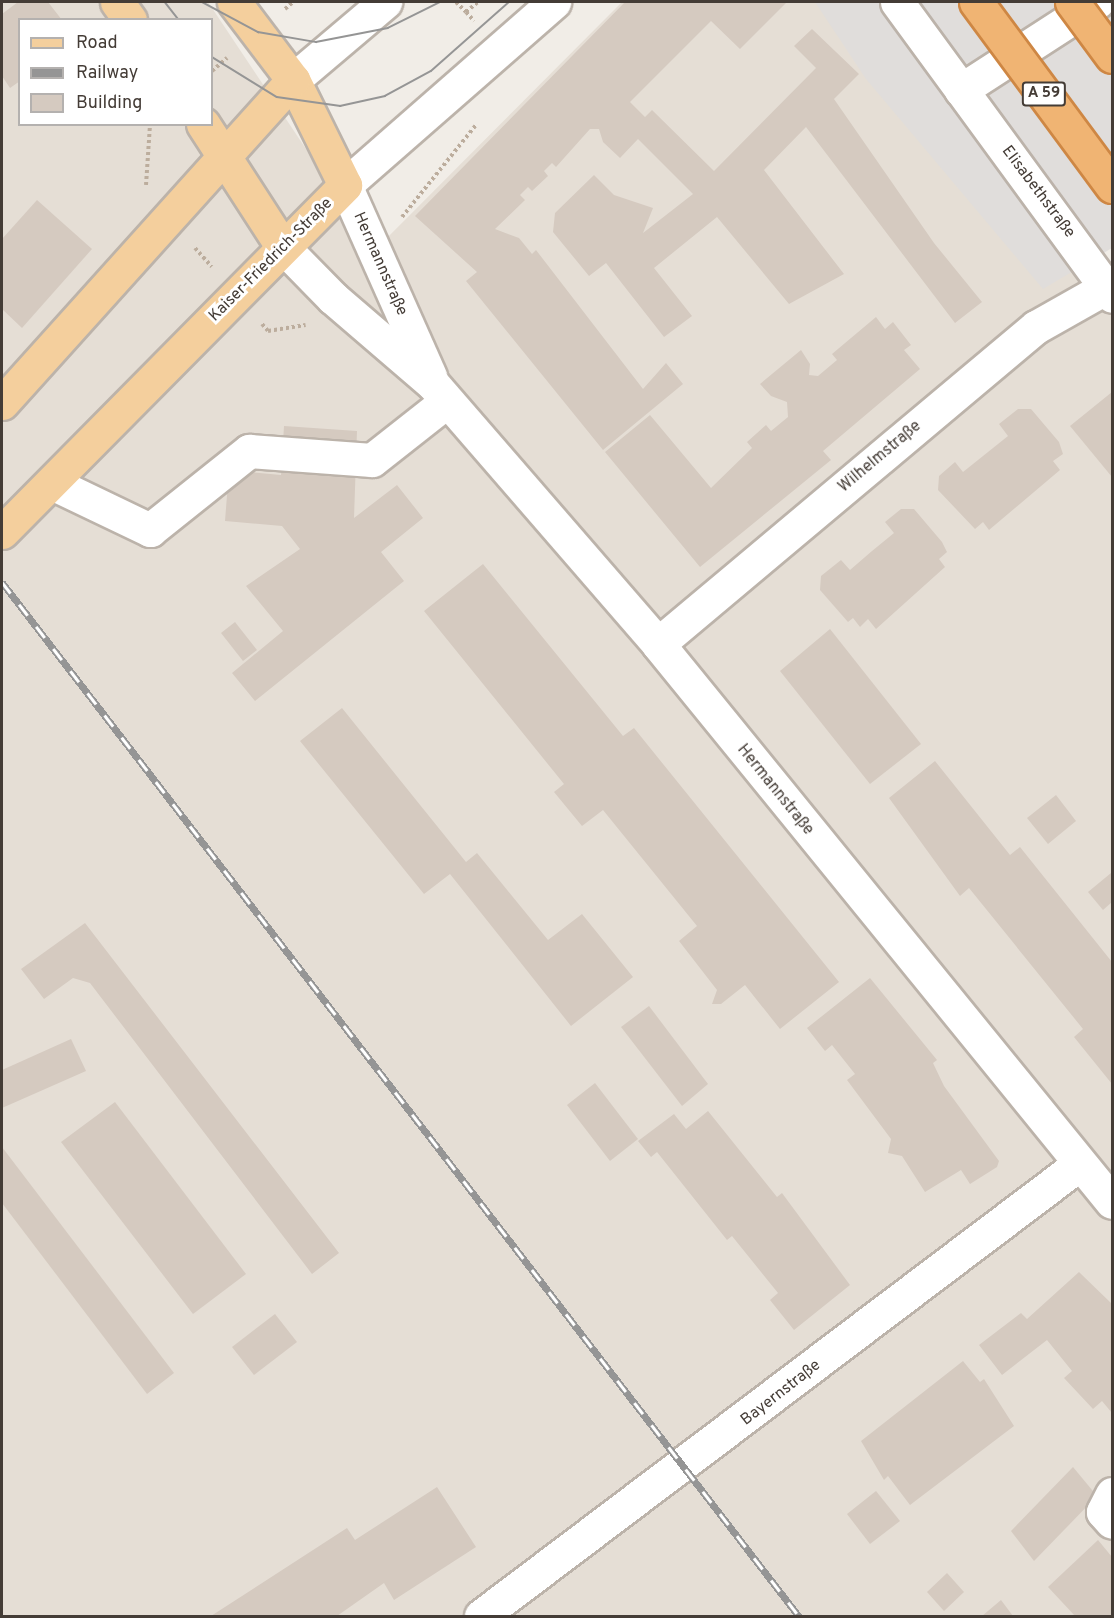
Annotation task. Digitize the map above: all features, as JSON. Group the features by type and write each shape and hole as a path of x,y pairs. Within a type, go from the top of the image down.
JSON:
{"highway":[{"name":"A 59","path":"976,2 1113,186"},
{"path":"1072,2 1113,56"}],"main road":[{"path":"117,2 129,18"},
{"name":"Hermannstraße","path":"234,2 293,80 345,185"},
{"path":"2,403 293,80"},
{"path":"204,126 282,246"},
{"name":"Kaiser-Friedrich-Straße","path":"2,532 282,246 345,185"}],"street":[{"path":"293,80 385,2"},
{"name":"Kaiser-Friedrich-Straße","path":"345,185 554,2"},
{"name":"Elisabethstraße","path":"897,2 1110,289"},
{"path":"961,90 1097,2"},
{"name":"Hermannstraße","path":"345,185 440,392"},
{"name":"Hermannstraße","path":"282,246 333,298 440,392 658,644 1078,1165 1113,1202"},
{"name":"Wilhelmstraße","path":"658,644 1036,327 1110,289"},
{"path":"52,483 150,530 249,451 372,460 440,392"},
{"name":"Bayernstraße","path":"481,1617 1078,1165"},
{"path":"1113,1494 1103,1512 1113,1522"}],"path":[{"path":"456,2 466,12 478,2"}],"shaded area":[{"path":"2,2 208,2 374,251 622,2 872,2 1112,313 1112,1616 2,1616"},
{"path":"815,2 1112,2 1112,248 1043,289 866,79"}],"building":[{"path":"18,2 48,2 60,18 18,18 18,82 10,88 2,76 2,14"},
{"path":"625,2 787,2 740,49 711,21 630,102 645,117 652,110 714,171 816,68 794,46 812,29 859,74 834,99 934,243 982,302 955,323 806,127 764,170 844,274 789,304 717,217 654,268 692,316 664,337 606,263 589,276 553,232 555,213 594,175 614,195 653,208 643,233 693,194 638,139 620,158 603,142 599,129 590,129 556,167 552,163 544,171 548,176 532,191 528,187 520,195 525,200 495,229 519,238 532,254 536,250 643,389 666,363 683,384 603,450 466,281 477,272 415,216"},
{"path":"37,200 92,249 22,328 2,309 2,239"},
{"path":"876,317 885,329 893,322 911,345 904,350 920,369 823,451 831,460 700,567 605,452 650,415 711,488 752,448 747,442 766,425 771,431 788,417 787,402 771,396 760,384 801,350 810,364 809,375 818,376 837,360 832,354"},
{"path":"1112,392 1112,477 1070,426"},
{"path":"1018,409 1031,409 1059,442 1063,454 1053,461 1060,470 989,530 983,522 975,529 938,490 939,476 955,462 963,472 1008,436 999,424"},
{"path":"284,426 357,431 354,518 397,485 423,518 381,552 404,581 255,701 232,673 283,631 246,586 300,549 282,526 225,521 229,470 281,475"},
{"path":"901,509 914,509 942,542 947,552 939,559 945,567 876,629 868,619 860,627 853,618 848,622 820,590 821,576 841,560 850,570 894,533 885,522"},
{"path":"483,564 623,736 634,728 839,982 780,1029 745,985 721,1004 712,1004 717,990 679,941 697,926 603,810 582,826 554,792 564,784 424,611"},
{"path":"235,622 257,650 243,661 221,633"},
{"path":"830,629 921,744 870,784 780,671"},
{"path":"342,708 466,862 477,853 548,940 582,914 633,977 571,1026 450,874 424,894 300,741"},
{"path":"935,761 1010,855 1020,847 1112,962 1112,1084 1074,1037 1083,1029 969,888 960,896 889,798"},
{"path":"1056,795 1076,821 1048,844 1027,818"},
{"path":"1111,873 1112,902 1103,910 1088,892"},
{"path":"85,923 339,1253 312,1274 90,983 73,978 44,999 21,969"},
{"path":"870,978 937,1060 933,1063 944,1086 999,1161 997,1167 970,1184 961,1170 925,1192 902,1156 888,1153 891,1139 847,1080 855,1074 832,1045 825,1051 807,1028"},
{"path":"649,1006 708,1084 682,1106 621,1027"},
{"path":"71,1039 86,1071 2,1108 2,1070"},
{"path":"595,1083 638,1139 610,1161 567,1105"},
{"path":"115,1102 246,1274 193,1314 61,1142"},
{"path":"708,1111 777,1197 782,1193 850,1285 794,1330 770,1300 778,1293 732,1236 727,1240 657,1152 651,1157 638,1141 674,1114 686,1129"},
{"path":"2,1147 174,1373 147,1394 2,1203"},
{"path":"1079,1272 1112,1304 1112,1413 1102,1401 1093,1409 1064,1378 1072,1371 1047,1340 1002,1375 979,1345 1021,1313 1027,1319"},
{"path":"275,1314 297,1342 254,1375 232,1347"},
{"path":"963,1361 980,1382 984,1379 1014,1426 910,1505 888,1476 884,1480 861,1441"},
{"path":"1073,1467 1097,1496 1034,1561 1011,1531"},
{"path":"437,1487 476,1547 394,1600 384,1583 337,1616 211,1616 347,1528 355,1540"},
{"path":"876,1491 900,1521 870,1544 847,1514"},
{"path":"1098,1540 1112,1557 1112,1616 1075,1616 1048,1587"},
{"path":"947,1573 964,1592 944,1611 927,1592"},
{"path":"1001,1600 1013,1616 982,1616"}],"tram line":[{"path":"165,2 177,18"},
{"path":"202,2 258,32 316,42 388,28 440,2"},
{"path":"213,58 277,97 340,106 385,96 431,71 509,2"}],"railway":[{"path":"2,582 799,1616"}]}
